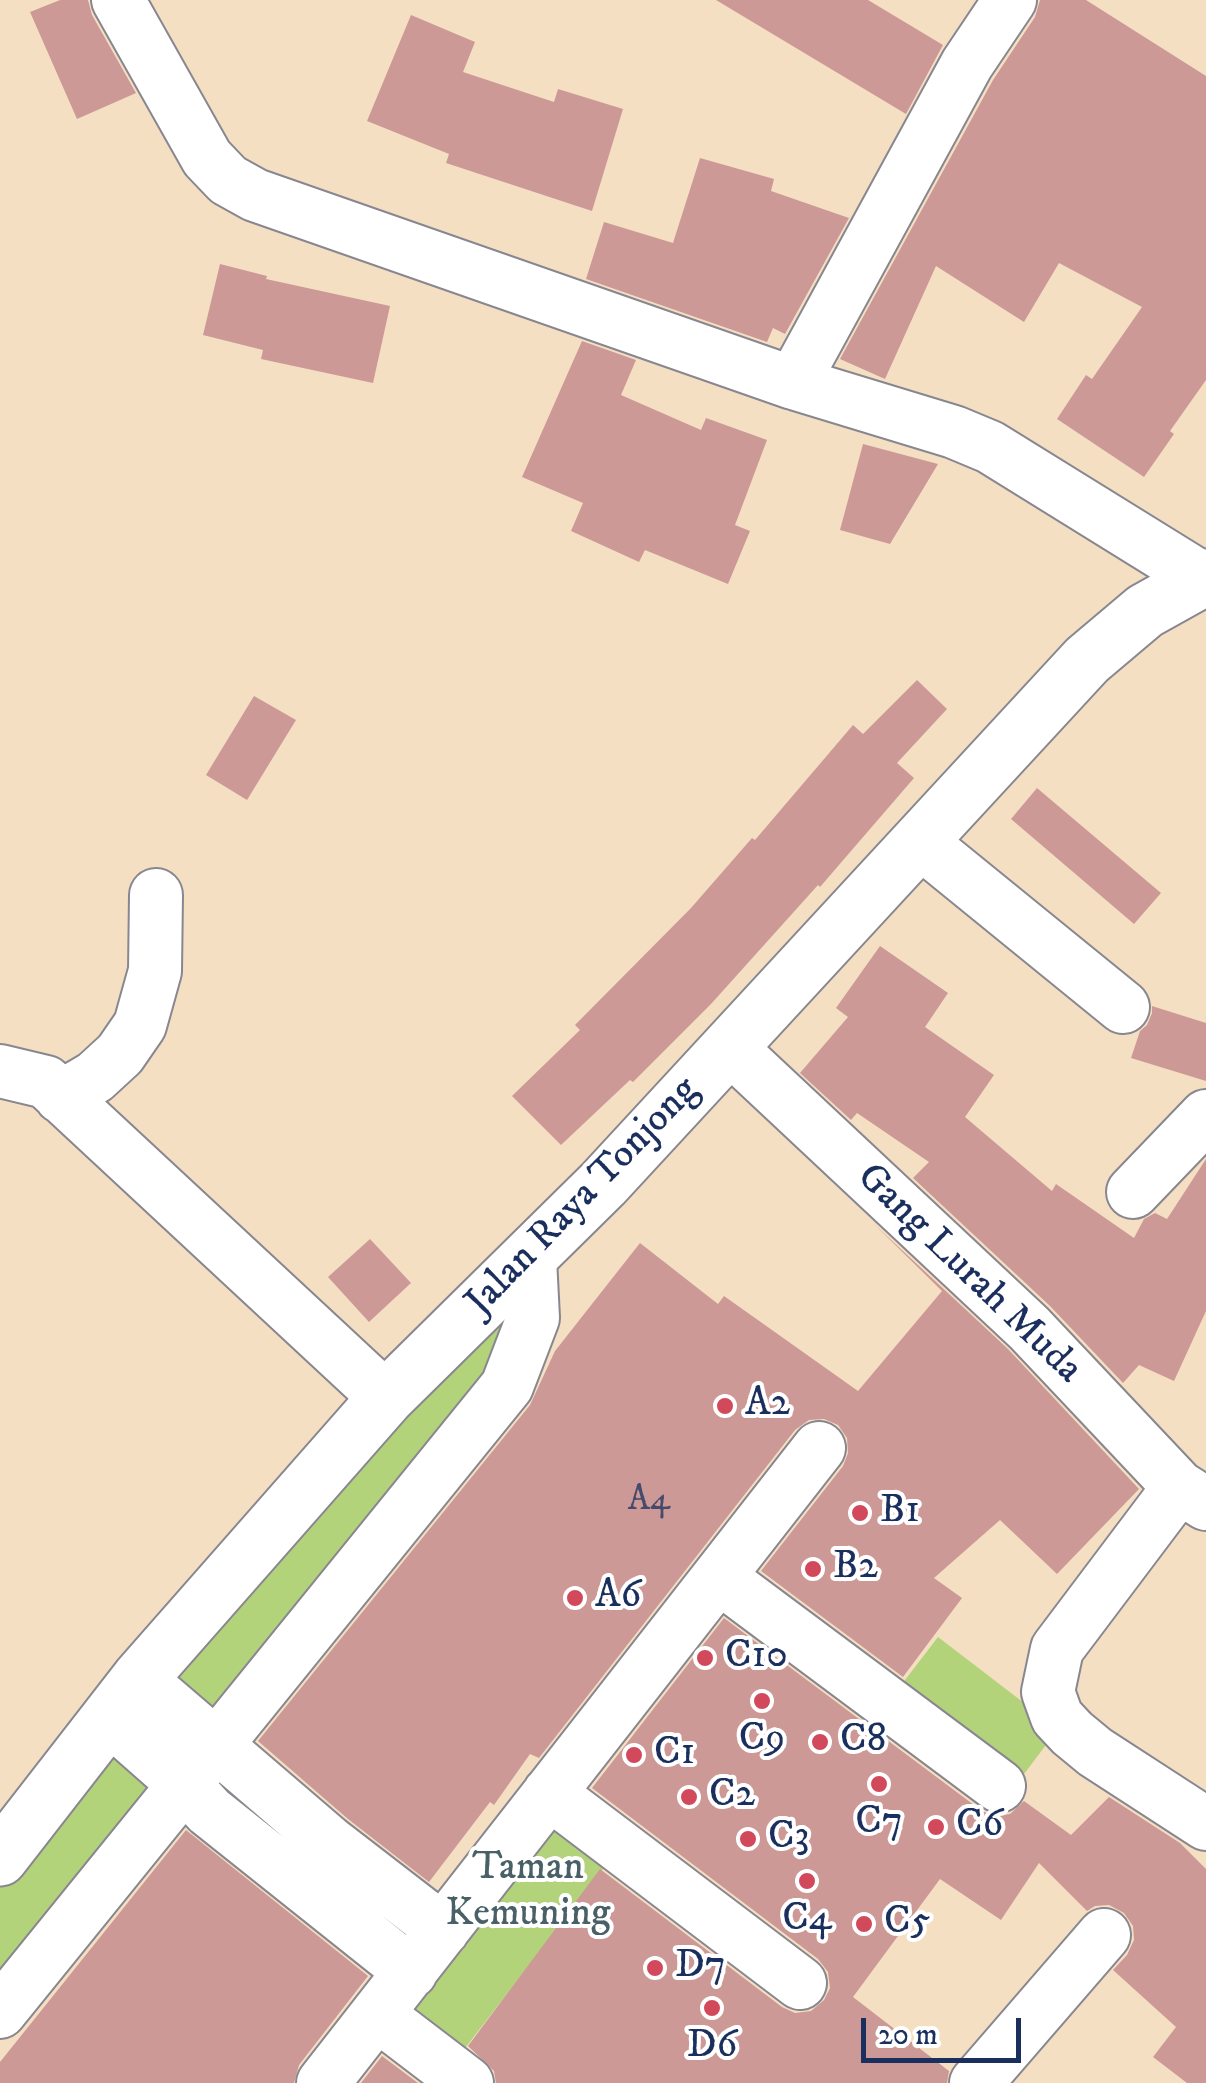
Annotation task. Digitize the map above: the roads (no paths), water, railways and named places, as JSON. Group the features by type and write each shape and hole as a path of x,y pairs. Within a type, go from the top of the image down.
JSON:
{"main road":[{"name":"Jalan Raya Tonjong","path":"0,1858 124,1698 386,1398 530,1259 1087,660 1145,611 1205,578"}],"street":[{"path":"118,0 207,158 228,180 255,195 793,384 954,432 990,447 1205,578"},
{"path":"793,384 967,64 1010,0"},
{"path":"919,841 1123,1007"},
{"path":"62,1097 95,1077 120,1054 140,1025 155,971 156,894"},
{"name":"Gang Lurah Muda","path":"728,1047 1029,1328 1193,1496"},
{"path":"0,1071 46,1082 386,1398"},
{"path":"1133,1192 1206,1116"},
{"path":"1,2009 507,1386 533,1318 530,1259"},
{"path":"323,2083 819,1448"},
{"path":"1193,1496 1057,1649 1048,1692 1057,1717 1072,1733 1206,1824"},
{"path":"720,1578 999,1786"},
{"path":"124,1698 201,1765 329,1842 443,1930"},
{"path":"201,1765 209,1811 411,1972"},
{"path":"549,1793 800,1983"},
{"path":"976,2083 1104,1934"},
{"path":"378,2015 467,2083"}],"place":[{"name":"A2","path":"725,1406"},
{"name":"B1","path":"860,1513"},
{"name":"B2","path":"813,1569"},
{"name":"A6","path":"575,1598"},
{"name":"C10","path":"705,1658"},
{"name":"C9","path":"762,1701"},
{"name":"C8","path":"820,1742"},
{"name":"C1","path":"634,1755"},
{"name":"C7","path":"879,1784"},
{"name":"C2","path":"689,1797"},
{"name":"C6","path":"936,1827"},
{"name":"C3","path":"748,1839"},
{"name":"C4","path":"807,1881"},
{"name":"C5","path":"864,1924"},
{"name":"D7","path":"655,1968"},
{"name":"D6","path":"712,2008"}],"park label":[{"name":"Taman Kemuning","path":"528,1893"}]}
